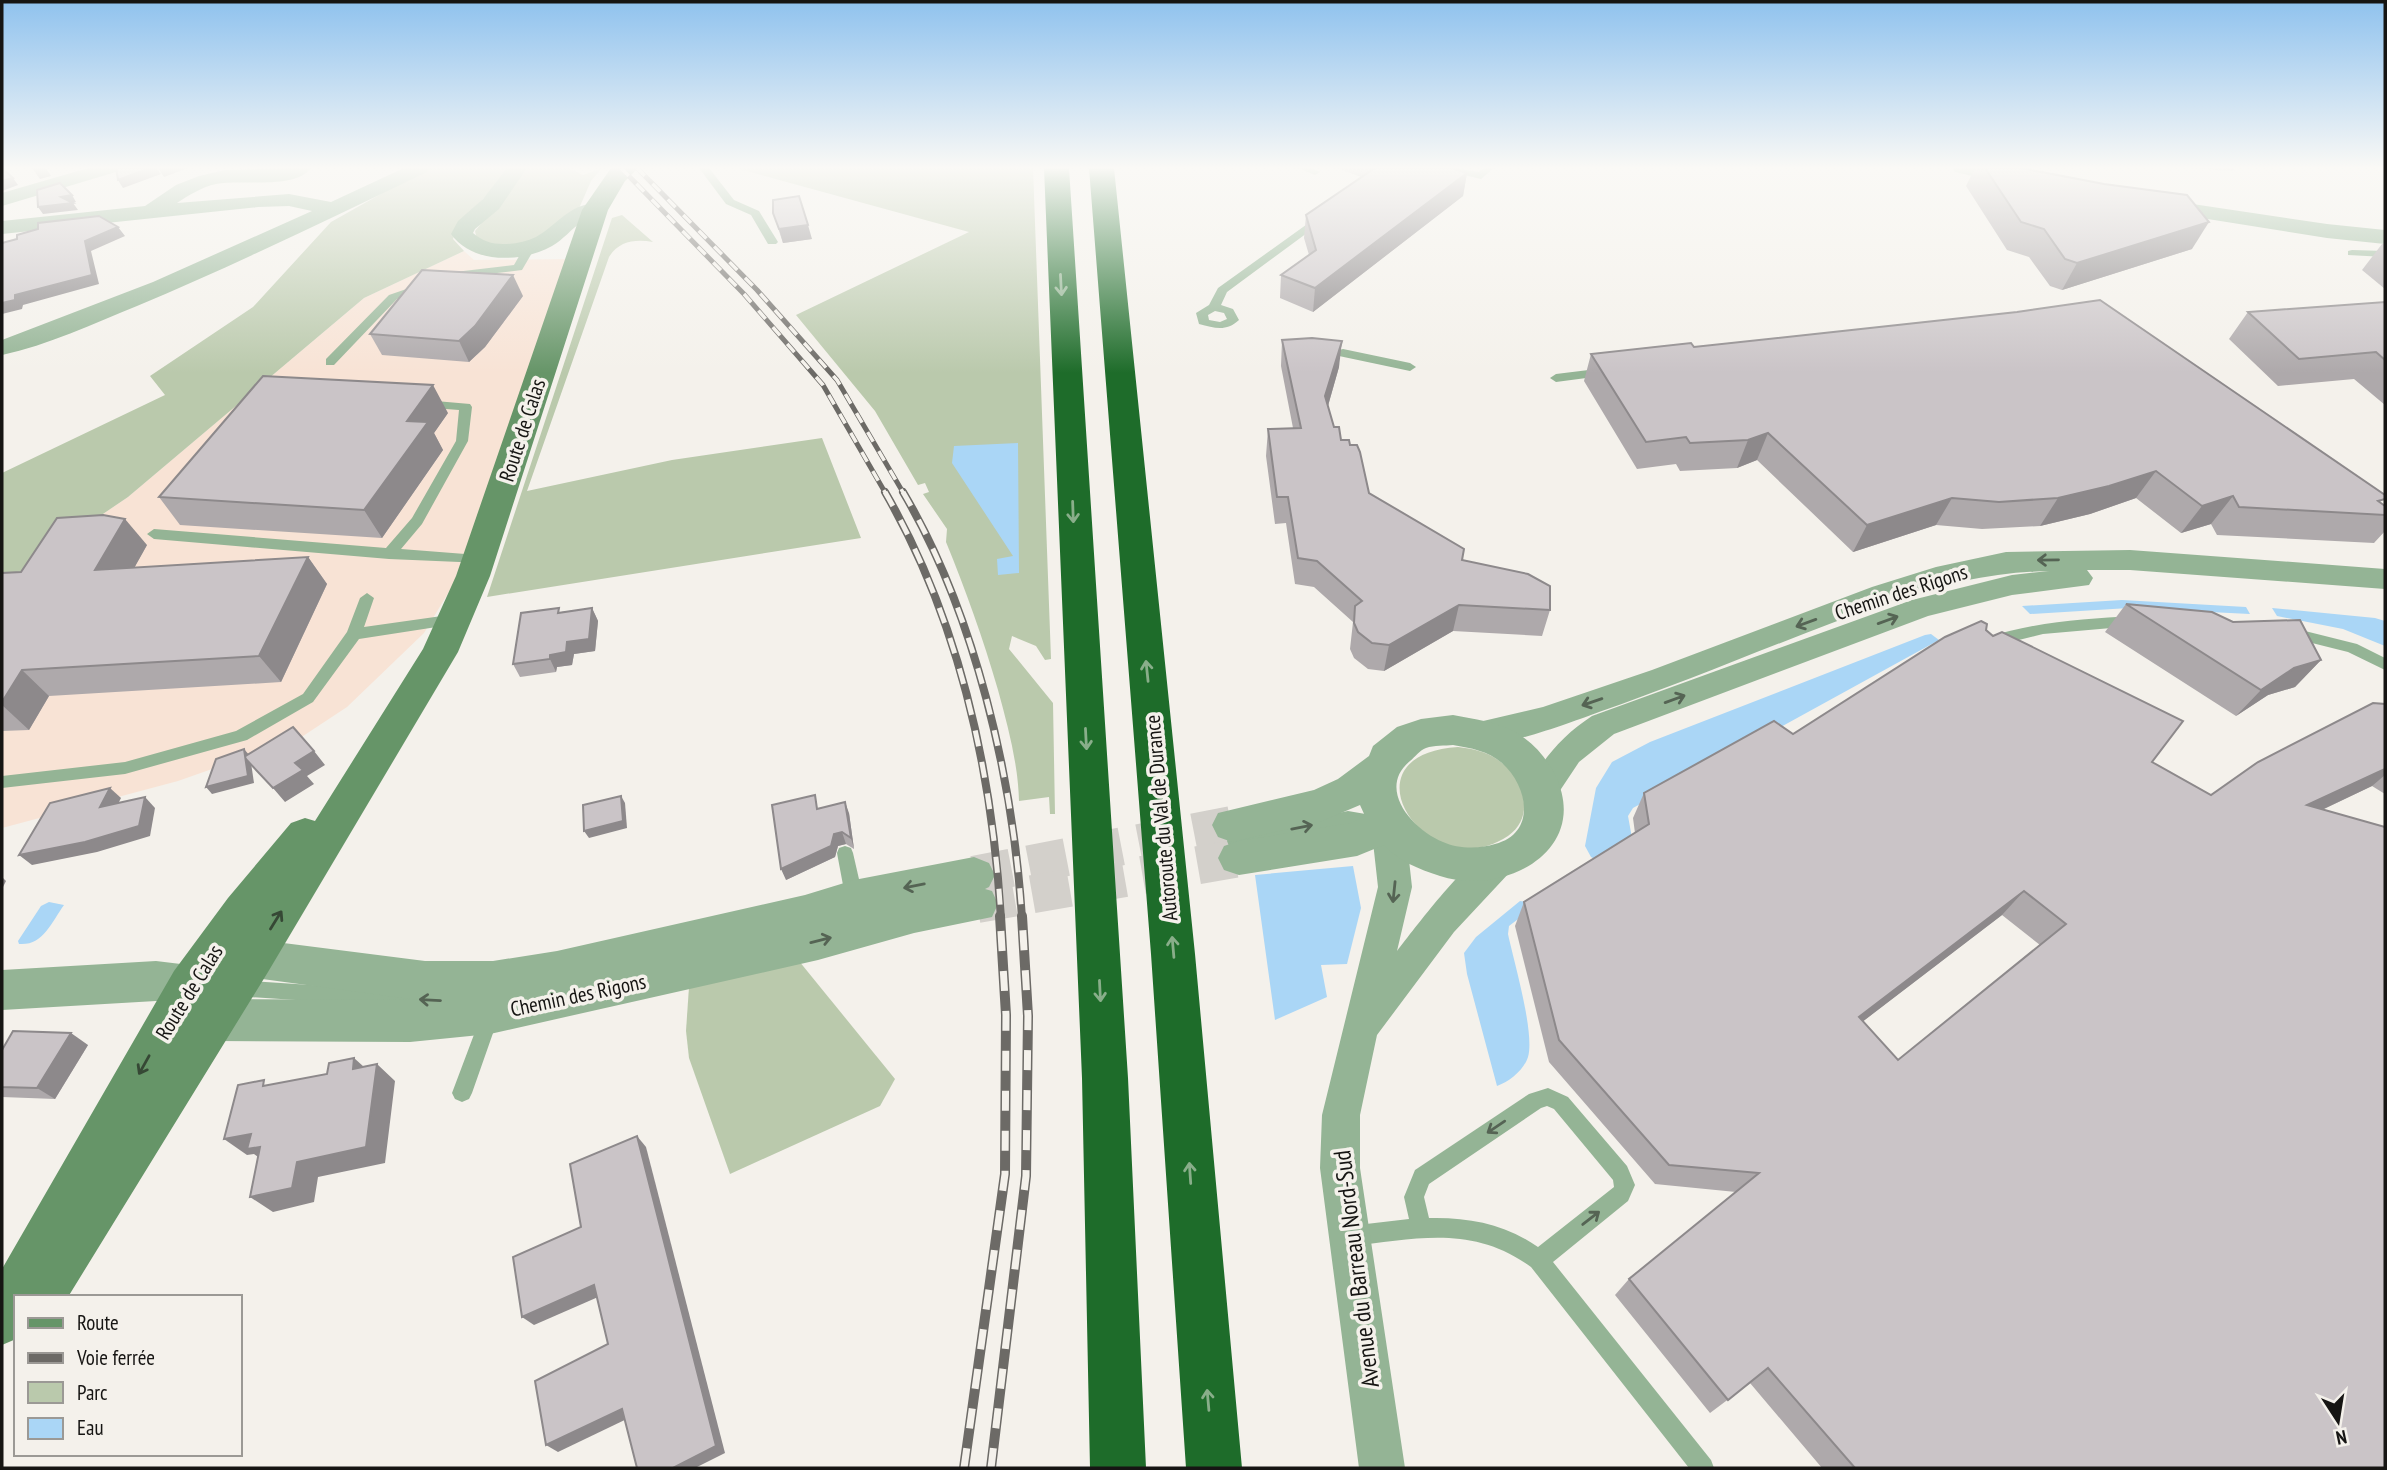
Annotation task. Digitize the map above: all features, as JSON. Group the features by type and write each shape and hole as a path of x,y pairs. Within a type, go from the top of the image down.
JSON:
{"highway":[{"path":"1060,237 1105,1078 1118,1468"},
{"name":"Autoroute du Val de Durance","path":"1107,237 1173,954 1213,1468"}],"main road":[{"name":"Route de Calas","path":"18,1295 417,693 456,619 478,560 586,237"},
{"name":"Route de Calas","path":"39,1295 223,988 243,911 417,693"},
{"name":"Route de Calas","path":"2,1319 14,1301"},
{"path":"2,1351 14,1333"}],"street":[{"path":"2,246 28,237"},
{"path":"2,348 145,293 272,237"},
{"path":"464,237 479,248 496,249 530,246 552,237"},
{"name":"Chemin des Rigons","path":"1477,734 1545,719 1663,678 1882,594 1936,577 2007,562 2130,561 2385,579"},
{"name":"Chemin des Rigons","path":"1543,789 1564,754 1581,738 1603,725 1922,607 1963,595 2012,585 2103,576 2385,596"},
{"path":"1382,767 1377,786 1379,805 1388,824 1404,841 1424,855 1448,863 1474,865 1498,862 1521,851 1534,839 1543,823 1546,806 1543,789 1534,771 1519,755 1500,742 1453,730 1413,737 1393,751 1382,767 1352,790 1235,841 1357,839 1388,824"},
{"name":"Avenue du Barreau Nord-Sud","path":"1382,1468 1340,1168 1341,1115 1395,887 1388,824"},
{"name":"Avenue du Barreau Nord-Sud","path":"1360,1029 1430,932 1475,882 1498,862"},
{"name":"Chemin des Rigons","path":"223,988 493,981 557,971 805,913 914,915 976,889"},
{"name":"Chemin des Rigons","path":"2,990 156,981 223,988 410,1021 490,1014 659,978 861,913"}],"lane":[{"path":"769,237 772,242"},
{"path":"1214,307 1222,290 1294,237"},
{"path":"330,362 393,297 453,275 518,268 530,246"},
{"path":"2352,253 2385,254"},
{"path":"1343,353 1410,367"},
{"path":"1556,378 1612,371"},
{"path":"389,554 417,521 462,441 466,407 412,403"},
{"path":"154,534 478,560"},
{"path":"2,782 125,768 241,736 308,698 354,634 367,598"},
{"path":"354,634 456,619"},
{"path":"1977,654 1990,642 2023,630 2060,625 2152,622"},
{"path":"2272,629 2311,636 2352,648 2385,664"},
{"path":"845,853 861,913"},
{"path":"462,1093 490,1014"},
{"path":"1422,1229 1414,1197 1416,1186 1422,1177 1536,1100 1548,1097 1561,1103 1620,1173 1625,1185 1621,1194 1538,1260"},
{"path":"1349,1236 1449,1228 1495,1233 1520,1244 1538,1260 1703,1468"}],"shaded area":[{"path":"464,251 474,260 568,259 453,585 424,633 347,707 300,738 178,781 2,828 2,595 66,539 128,497 364,298"}],"green space":[{"path":"318,237 454,237 453,239 464,251 364,298 128,497 66,539 2,595 2,473 165,395 150,376 253,307"},
{"path":"476,237 540,237 525,244 506,247 477,240"},
{"path":"606,237 647,237 653,242 628,242 618,247 609,257 527,491 672,460 822,438 861,538 487,597"},
{"path":"959,237 1036,237 1051,659 1045,660 1036,646 1012,636 1009,649 1053,703 1055,814 1050,814 1049,797 1019,801 1015,759 998,690 974,615 946,542 947,529 923,494 929,492 925,483 918,485 875,411 796,315"},
{"path":"1458,747 1484,752 1498,760 1514,776 1523,796 1522,818 1517,828 1508,836 1478,848 1450,846 1426,833 1408,814 1400,793 1404,772 1422,755"},
{"path":"799,961 895,1079 880,1106 730,1174 689,1058 686,1031 689,987"}],"water":[{"path":"1018,443 1019,573 998,575 997,559 1013,556 952,463 954,446"},
{"path":"2122,600 2246,607 2250,614 2129,608 2030,614 2022,606"},
{"path":"2272,608 2385,621 2385,646 2343,629 2277,616"},
{"path":"1931,634 1939,640 1633,808 1628,816 1632,838 1600,862 1591,857 1585,846 1596,788 1612,762 1650,742"},
{"path":"1353,866 1361,908 1347,964 1321,965 1327,997 1275,1020 1255,875"},
{"path":"1520,901 1532,903 1534,907 1509,926 1508,934 1529,1032 1528,1057 1520,1071 1497,1086 1467,974 1464,953 1476,937"},
{"path":"49,902 64,905 40,937 27,944 19,944 18,941 41,906"}],"building":[{"path":"17,237 95,237 85,241 92,275 15,295 15,300 2,303 2,243 17,239"},
{"path":"1312,237 1383,237 1315,288 1281,275 1316,250"},
{"path":"2049,237 2162,237 2077,263 2065,259"},
{"path":"422,270 513,275 475,326 459,341 370,334"},
{"path":"2100,300 2385,495 2385,499 2378,501 2385,506 2385,515 2239,507 2233,496 2202,506 2156,471 2058,498 1999,502 1952,498 1867,525 1768,433 1748,440 1690,443 1686,437 1646,442 1591,354 1691,343 1694,347 2017,312"},
{"path":"2385,302 2385,360 2376,352 2299,359 2248,312"},
{"path":"1312,338 1342,341 1325,396 1334,427 1339,427 1341,440 1349,440 1350,445 1357,445 1369,493 1464,549 1462,560 1528,574 1550,586 1550,610 1459,605 1389,645 1372,643 1358,632 1354,623 1355,606 1362,601 1317,561 1298,558 1288,497 1277,497 1268,429 1301,428 1282,340"},
{"path":"263,376 433,385 407,421 428,422 364,510 159,497"},
{"path":"103,515 125,519 95,570 308,557 259,656 22,670 2,702 2,573 21,572 57,518"},
{"path":"2126,604 2212,612 2233,622 2300,620 2321,660 2294,668 2261,690"},
{"path":"559,608 558,613 592,608 589,639 567,642 566,652 550,655 550,659 513,664 521,613"},
{"path":"1981,621 1987,624 1986,630 1993,636 2002,632 2183,721 2152,762 2211,795 2258,762 2373,703 2385,704 2385,769 2307,805 2385,827 2385,1468 1855,1468 1768,1368 1728,1400 1629,1279 1759,1173 1669,1165 1559,1040 1524,902 1649,824 1644,793 1774,721 1793,734 1945,637","holes":["2024,891 2066,924 1898,1060 1859,1017"]},
{"path":"293,727 314,751 295,763 303,770 273,788 244,757"},
{"path":"244,749 248,776 206,787 216,759"},
{"path":"110,788 100,807 145,797 139,826 85,842 19,855 50,803"},
{"path":"815,795 817,809 845,802 851,838 842,832 834,834 831,846 781,869 772,805"},
{"path":"621,796 623,821 584,831 583,805"},
{"path":"13,1031 71,1033 37,1088 2,1087 2,1050"},
{"path":"354,1058 353,1069 377,1064 366,1147 297,1162 292,1188 250,1197 260,1147 247,1149 251,1134 224,1139 238,1085 264,1080 263,1086 327,1074 329,1063"},
{"path":"637,1136 716,1446 673,1468 637,1468 622,1409 546,1445 535,1381 608,1344 594,1285 522,1317 513,1257 581,1227 570,1164"}],"tunnel":[{"path":"974,875 1232,825"},
{"path":"977,904 1239,858"}],"railway":[{"path":"688,237 744,294 823,385 886,494"},
{"path":"704,237 757,290 837,380 904,494"},
{"path":"885,492 911,541 933,592 952,644 967,698 989,807 1001,918"},
{"path":"903,492 951,590 986,698 1010,809 1022,918"},
{"path":"964,1468 1005,1174 1006,1015 1000,916"},
{"path":"991,1468 1026,1176 1028,1016 1022,916"}]}
